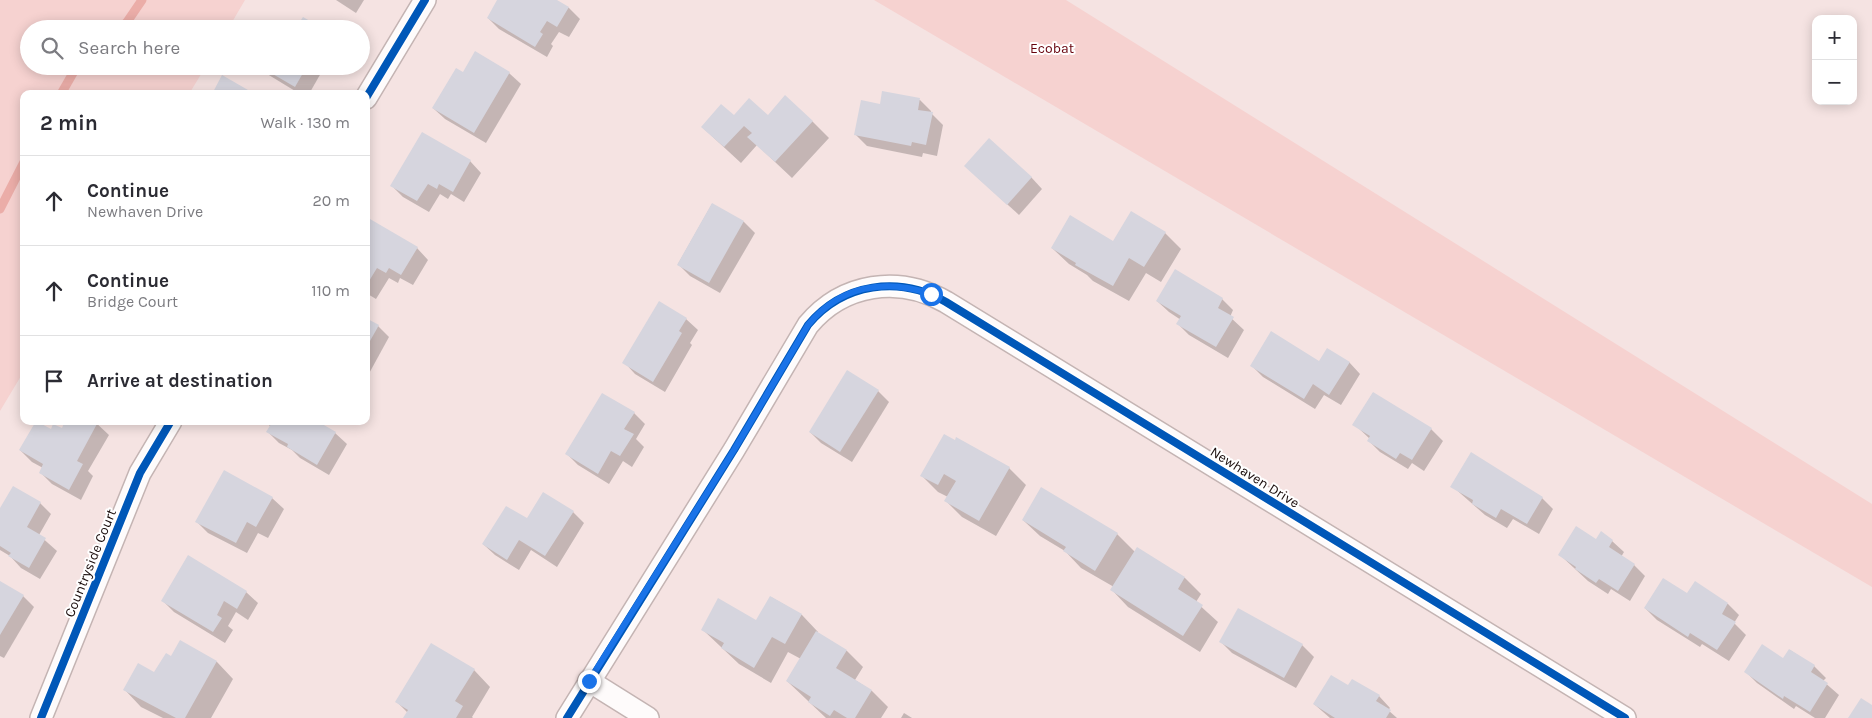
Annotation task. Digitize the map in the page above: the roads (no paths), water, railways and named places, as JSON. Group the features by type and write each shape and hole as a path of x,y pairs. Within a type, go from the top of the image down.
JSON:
{"street":[{"path":"370,91 425,0"},
{"name":"Newhaven Drive","path":"567,718 734,450 808,325 829,305 855,291 881,285 906,287 931,294 946,302 1625,718"},
{"name":"Countryside Court","path":"41,718 140,473 169,425"},
{"path":"589,681 648,718"}],"waterway":[{"path":"128,20 142,0"},
{"path":"63,90 72,75"},
{"path":"0,209 20,170"}],"park label":[{"name":"Ecobat","path":"1052,48"}]}
